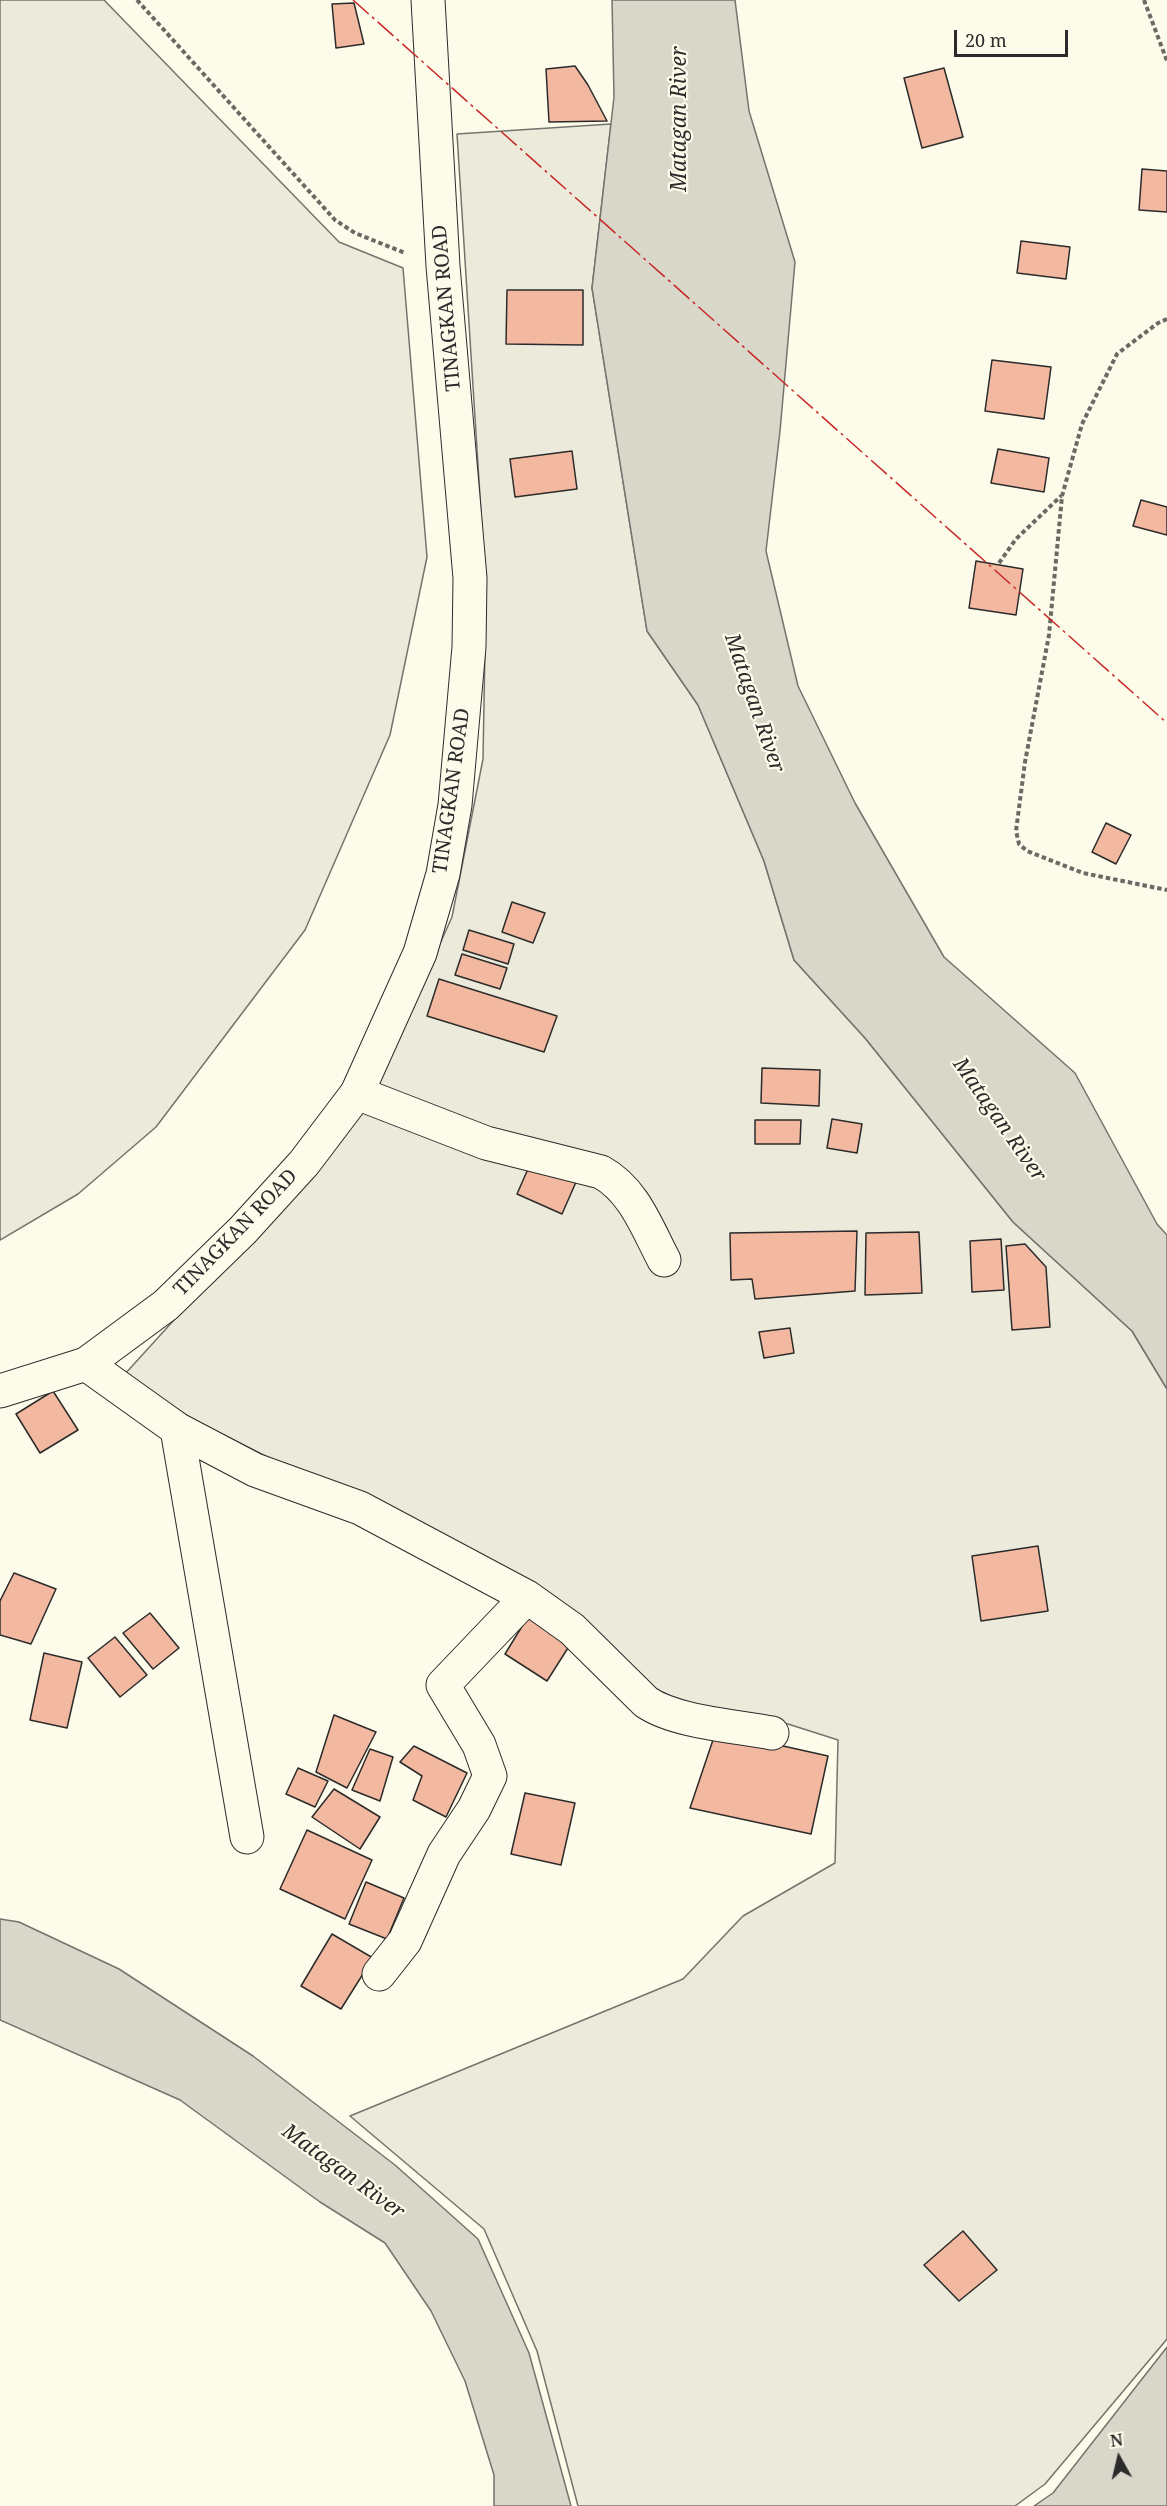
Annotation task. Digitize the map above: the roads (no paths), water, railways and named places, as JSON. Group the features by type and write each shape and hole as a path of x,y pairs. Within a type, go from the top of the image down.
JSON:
{"street":[{"name":"TINAGKAN ROAD","path":"0,1391 86,1364 166,1305 243,1230 304,1162 357,1093 420,953 443,874 455,806 469,647 470,578 443,266 428,0"},
{"path":"357,1093 486,1143 601,1172 612,1178 630,1196 664,1260"},
{"path":"86,1364 177,1429 255,1470 360,1508 527,1597 572,1629 652,1706 678,1716 772,1733"},
{"path":"177,1429 247,1837"},
{"path":"379,1974 405,1941 444,1854 474,1809 490,1776 479,1745 443,1685 527,1597"}],"water":[{"name":"Matagan River","path":"612,0 735,0 749,111 795,262 780,431 766,551 798,686 855,803 944,957 1075,1073 1157,1224 1167,1235 1167,1389 1132,1331 1013,1222 865,1038 794,960 764,861 698,705 647,631 592,288 614,97"},
{"name":"Matagan River","path":"0,1919 19,1922 119,1969 253,2056 395,2165 478,2239 529,2353 571,2506 494,2506 494,2475 465,2381 431,2311 385,2243 320,2202 180,2100 0,2020"},
{"path":"1167,2347 1167,2506 1034,2506 1053,2493"}]}
